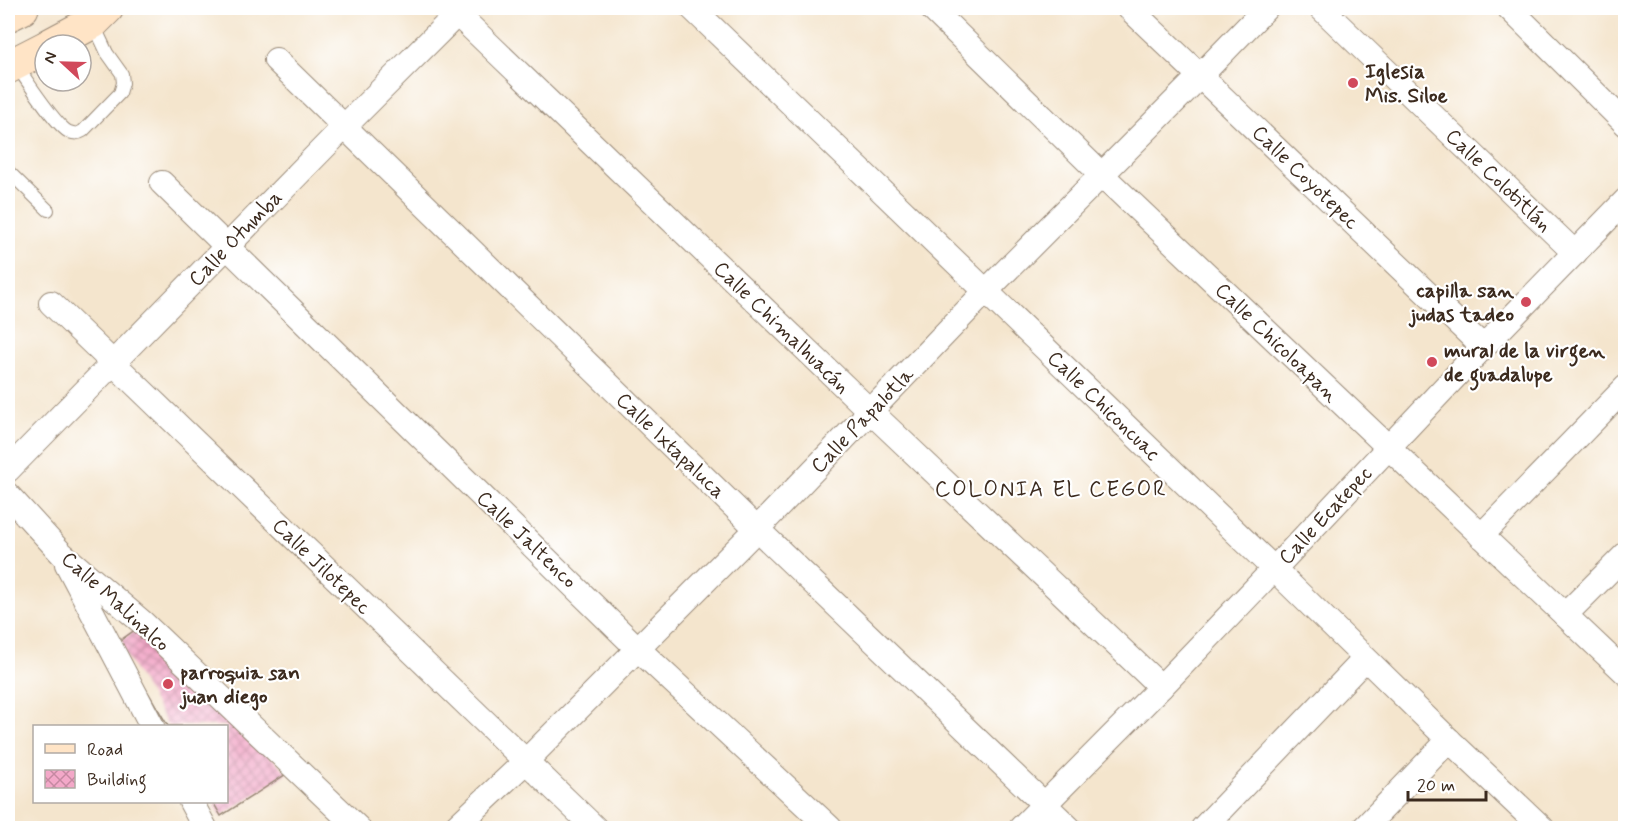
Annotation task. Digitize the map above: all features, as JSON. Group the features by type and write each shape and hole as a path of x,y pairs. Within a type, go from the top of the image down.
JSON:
{"main road":[{"path":"8,15 22,8"},
{"path":"70,33 100,15"},
{"path":"11,65 33,54"}],"street":[{"name":"Calle Chiconcuac","path":"692,8 1274,569 1535,826"},
{"name":"Calle Chicoloapan","path":"931,8 1102,175 1626,674"},
{"name":"Calle Coyotepec","path":"1129,8 1483,347"},
{"name":"Calle Papalotla","path":"455,828 525,762 757,529 986,291 1266,8"},
{"name":"Calle Colotitlán","path":"1321,8 1575,253"},
{"path":"1509,8 1626,124"},
{"name":"Calle Otumba","path":"8,470 457,10"},
{"name":"Calle Chimalhuacán","path":"457,10 870,411 1161,687"},
{"name":"Calle Ixtapaluca","path":"276,60 757,529 1069,828"},
{"name":"Calle Jaltenco","path":"162,183 637,648 830,828"},
{"name":"Calle Ecatepec","path":"1022,828 1161,687 1483,347 1626,200"},
{"name":"Calle Jilotepec","path":"51,303 595,828"},
{"path":"1481,536 1626,387"},
{"name":"Calle Malinalco","path":"8,495 62,554 143,623 358,828"},
{"path":"62,554 151,725"},
{"path":"1565,615 1626,554"},
{"path":"1203,828 1365,659"},
{"path":"1364,828 1449,740"},
{"path":"192,803 205,828"}],"lane":[{"path":"11,65 64,129 79,133 83,131 120,93 123,83 122,74 106,53 100,15"},
{"path":"8,171 48,210"}],"building":[{"name":"parroquia san juan diego","path":"135,630 288,773 221,816 214,803 228,803 228,725 167,725 118,642"}],"place":[{"name":"Iglesia Mis. Siloe","path":"1353,83"},
{"name":"capilla san judas tadeo","path":"1526,302"},
{"name":"mural de la virgen de guadalupe","path":"1432,362"},
{"name":"parroquia san juan diego","path":"168,684"}],"district":[{"name":"COLONIA EL CEGOR","path":"1051,488"}]}
